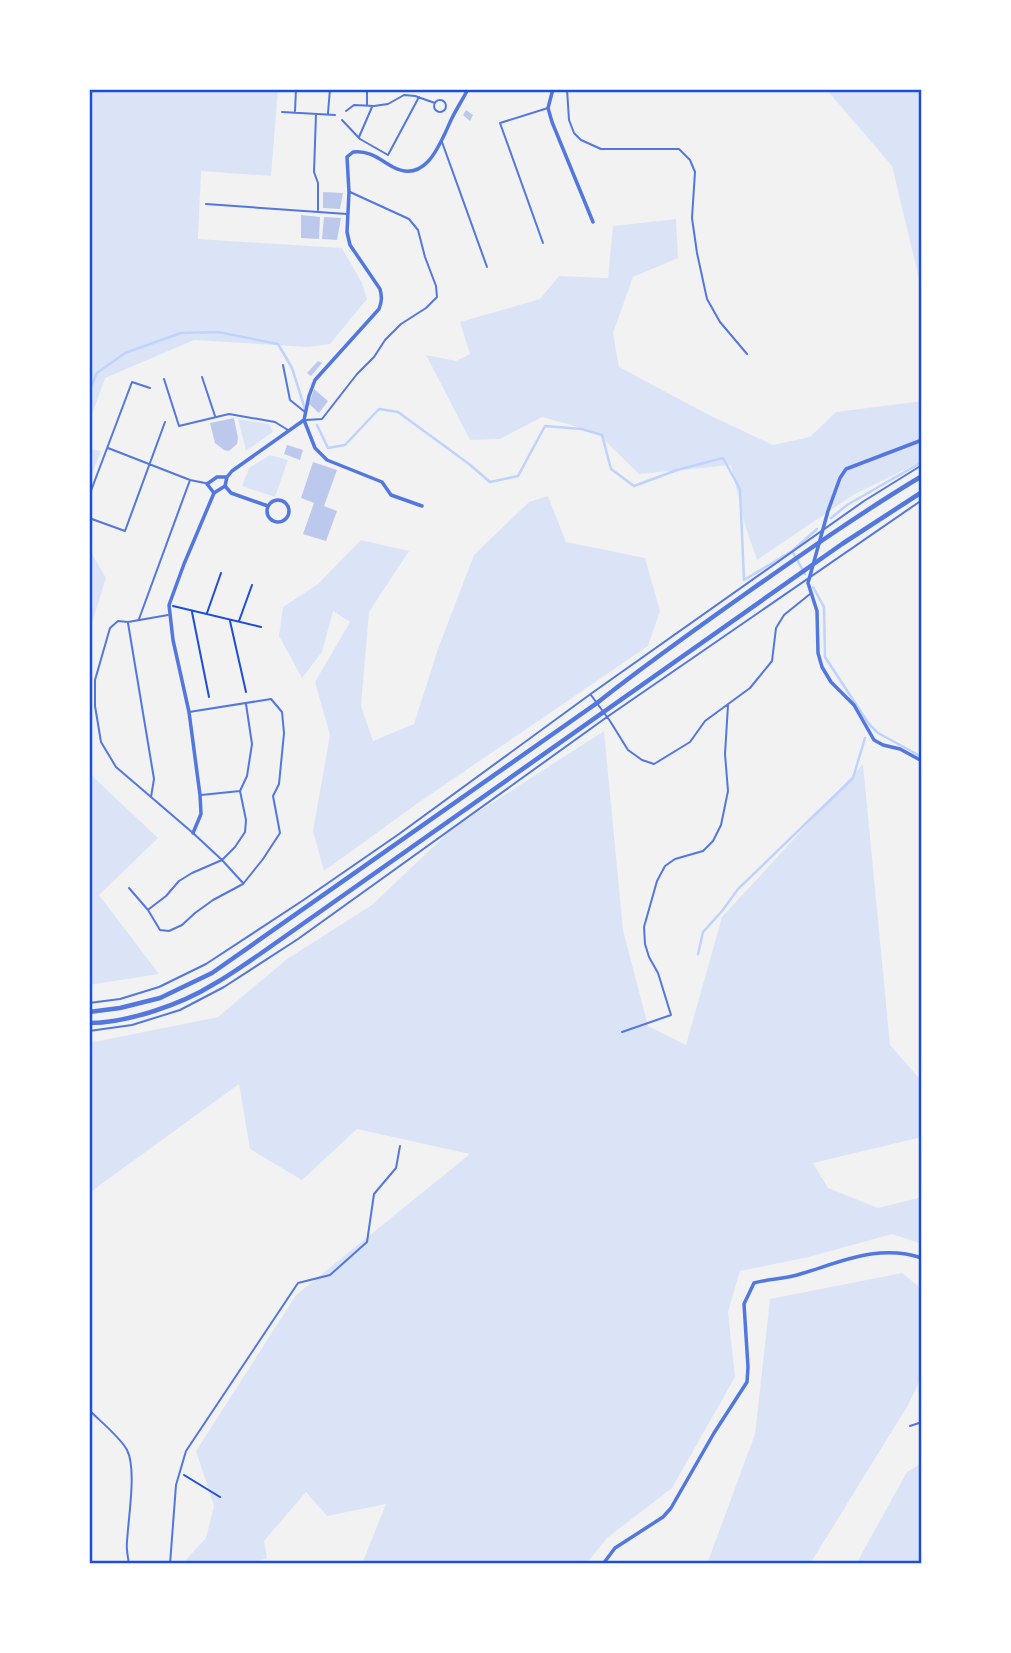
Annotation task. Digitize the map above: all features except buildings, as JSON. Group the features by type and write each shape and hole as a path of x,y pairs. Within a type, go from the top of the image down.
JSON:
{"street":[{"path":"422,506 391,495 382,482 327,460 315,448 304,420 315,380 379,309 382,297 380,289 350,245 347,232 347,157 353,152 369,153 396,169 420,168 426,164 441,141 468,89"},
{"path":"553,89 548,108 552,122 593,222"},
{"path":"193,833 201,814 200,795 189,712 173,640 169,605 214,493 225,486 232,471 304,420"},
{"path":"922,440 846,469 828,511 808,583 817,611 818,653 831,682 854,705 874,740 900,749 922,761"},
{"path":"89,1012 160,998 212,973 597,703 649,662 868,509 922,476"},
{"path":"214,493 207,484 217,477 227,477"},
{"path":"225,486 231,493 268,506"},
{"path":"89,1023 115,1021 165,1007 212,986 605,715 657,674 842,544 922,492"},
{"path":"280,499 289,506 289,514 285,520 274,521 267,514 268,506 280,499"},
{"path":"603,1564 615,1548 663,1517 671,1508 747,1382 744,1304 754,1283 794,1276 865,1254 910,1254 922,1258"}],"lane":[{"path":"295,112 296,89"},
{"path":"328,114 330,89"},
{"path":"367,89 367,106"},
{"path":"567,89 569,120 574,133 581,139 601,149 679,149 690,160 695,172 692,218 707,299 720,323 747,354"},
{"path":"346,111 354,105 388,104 404,95 435,103"},
{"path":"342,120 358,138 388,155 419,97"},
{"path":"358,138 373,106"},
{"path":"542,243 500,123 548,108"},
{"path":"282,111 335,115"},
{"path":"316,114 314,172 318,183 318,212"},
{"path":"441,141 487,267"},
{"path":"304,420 323,419 385,340 401,324 426,308 437,297 418,229 409,219 349,192"},
{"path":"206,204 348,214"},
{"path":"283,365 290,400 306,412"},
{"path":"202,377 215,417"},
{"path":"164,379 179,426 229,414 275,422 289,430"},
{"path":"89,496 132,382 150,388"},
{"path":"89,518 125,531 165,422"},
{"path":"107,448 207,484"},
{"path":"89,1003 120,999 159,987 206,964 399,834 864,501 922,465"},
{"path":"139,620 190,480"},
{"path":"89,1031 132,1025 180,1010 224,987 298,939 605,715 661,680 922,500"},
{"path":"590,695 628,750 642,760 654,764 691,742 705,721 750,688 772,661 776,628 784,615 811,593"},
{"path":"170,614 128,622 118,621 110,628 95,680 95,706 101,742 116,767 193,833 243,884"},
{"path":"128,622 154,779 151,798"},
{"path":"129,888 160,929 169,931 182,925 213,900 243,884 279,833 273,796 279,784 284,733 282,712 271,699 189,712"},
{"path":"148,910 179,881 222,860 245,832 246,820 240,791 247,776 253,744 246,703"},
{"path":"622,1032 671,1015 658,973 645,944 644,927 657,881 665,866 675,859 703,850 713,841 721,825 728,791 725,754 727,705"},
{"path":"200,795 240,791"},
{"path":"170,1564 176,1485 186,1451 298,1283 330,1275 367,1242 374,1194 396,1168 400,1146"},
{"path":"89,1410 127,1450 130,1462 130,1513 126,1544 129,1564"},
{"path":"911,1426 922,1422"}],"path":[{"path":"207,614 221,573"},
{"path":"239,622 252,585"},
{"path":"169,605 261,627"},
{"path":"192,611 209,698"},
{"path":"230,620 246,692"},
{"path":"180,1473 220,1497"}],"shaded area":[{"path":"89,89 278,89 271,176 201,171 198,239 342,248 362,283 367,299 330,344 308,347 194,340 105,378 89,423"},
{"path":"826,89 922,89 922,291 892,166"},
{"path":"676,219 678,258 633,277 613,333 619,367 711,416 773,445 810,437 836,412 922,401 922,461 853,495 757,560 745,525 731,465 639,474 596,432 542,417 500,439 470,440 426,355 456,361 470,354 460,322 540,299 559,276 608,278 613,226"},
{"path":"238,419 269,424 273,432 246,451"},
{"path":"89,449 101,451 89,482"},
{"path":"270,455 288,460 275,497 242,486 249,468"},
{"path":"548,496 566,542 645,558 660,611 648,646 418,803 324,871 313,831 330,735 315,682 350,622 333,611 322,652 302,678 279,636 283,607 318,584 361,540 409,551 369,612 361,706 373,741 414,724 439,646 474,555 529,502"},
{"path":"89,549 106,578 89,632"},
{"path":"604,731 623,930 648,1026 686,1045 722,917 863,764 890,1045 918,1077 922,1077 922,1137 813,1163 828,1188 878,1208 922,1197 922,1244 892,1234 809,1257 740,1271 728,1312 735,1377 672,1488 607,1538 586,1564 362,1564 386,1504 327,1516 306,1492 264,1541 267,1558 250,1564 182,1564 206,1538 214,1506 196,1451 296,1295 470,1154 357,1129 302,1180 250,1149 239,1084 89,1194 89,1043 218,1017 287,959 372,905 453,828"},
{"path":"89,773 158,838 99,895 159,974 89,985"},
{"path":"902,1273 922,1289 922,1376 908,1405 810,1564 707,1564 755,1434 770,1299"},
{"path":"922,1463 922,1564 856,1564 907,1472"}],"waterway":[{"path":"89,391 97,373 125,353 181,333 218,332 278,344 292,368 305,409"},
{"path":"317,425 328,448 345,445 379,409 398,412 490,482 518,476 545,426 582,429 602,435 611,469 634,486 677,470 723,458 740,489 744,580 792,551 817,529"},
{"path":"831,518 847,505 922,462"},
{"path":"792,551 805,574"},
{"path":"813,587 824,607 825,657 869,724 878,733 922,757"},
{"path":"698,954 703,932 738,889 853,778 865,738"}]}
